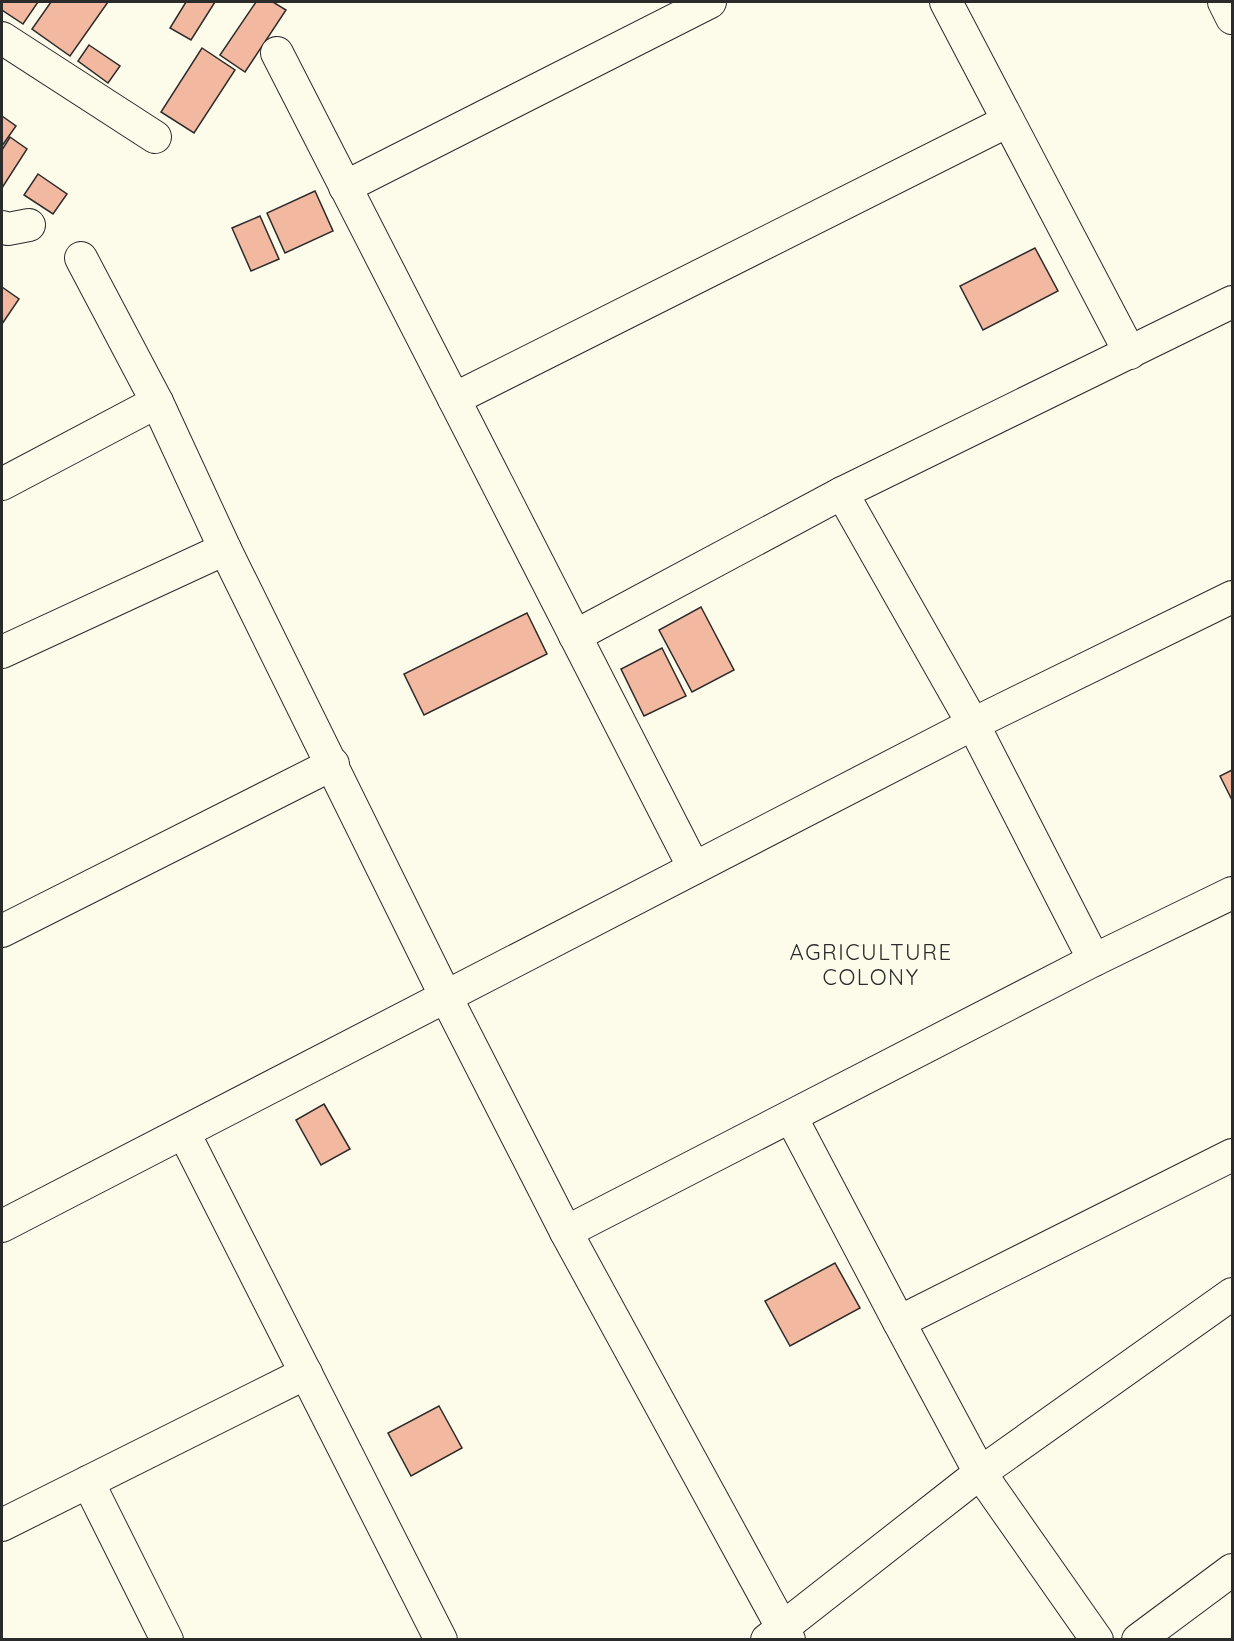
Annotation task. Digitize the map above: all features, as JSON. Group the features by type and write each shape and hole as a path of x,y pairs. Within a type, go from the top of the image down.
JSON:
{"street":[{"path":"345,187 672,10 710,2"},
{"path":"946,2 1130,353"},
{"path":"1224,2 1233,18"},
{"path":"2,38 155,137"},
{"path":"277,53 694,868"},
{"path":"454,399 1008,121"},
{"path":"81,258 157,402 225,549 446,997 566,1232 779,1636 980,1473 1233,1294"},
{"path":"575,636 842,494 1233,302"},
{"path":"2,484 157,402"},
{"path":"842,494 973,724 1094,960"},
{"path":"2,652 225,549"},
{"path":"2,1226 973,724 1233,597"},
{"path":"2,931 333,764"},
{"path":"566,1232 1094,960 1233,893"},
{"path":"792,1117 980,1473 1097,1640"},
{"path":"184,1133 441,1640"},
{"path":"899,1322 1233,1155"},
{"path":"2,1525 306,1373"},
{"path":"88,1482 167,1640"},
{"path":"1138,1640 1233,1570"}],"building":[{"path":"2,2 38,2 23,24 2,10"},
{"path":"51,2 108,2 70,56 32,29"},
{"path":"186,2 215,2 191,40 170,28"},
{"path":"256,2 273,2 286,10 245,72 220,55"},
{"path":"89,45 120,66 108,83 78,61"},
{"path":"202,48 235,70 194,133 161,112"},
{"path":"2,116 16,126 2,146"},
{"path":"10,137 27,149 2,188 2,150"},
{"path":"38,174 67,194 53,214 24,195"},
{"path":"315,191 333,231 285,253 267,213"},
{"path":"260,216 279,259 251,271 232,228"},
{"path":"1035,248 1058,291 983,330 960,286"},
{"path":"2,287 19,299 2,324"},
{"path":"701,607 734,670 692,692 659,630"},
{"path":"527,613 547,654 424,715 404,674"},
{"path":"662,648 686,696 644,716 621,669"},
{"path":"1232,770 1232,800 1220,776"},
{"path":"324,1104 350,1149 321,1165 296,1120"},
{"path":"835,1263 860,1308 790,1346 765,1301"},
{"path":"439,1406 462,1448 411,1476 388,1433"}],"district":[{"name":"AGRICULTURE COLONY","path":"871,964"}]}
